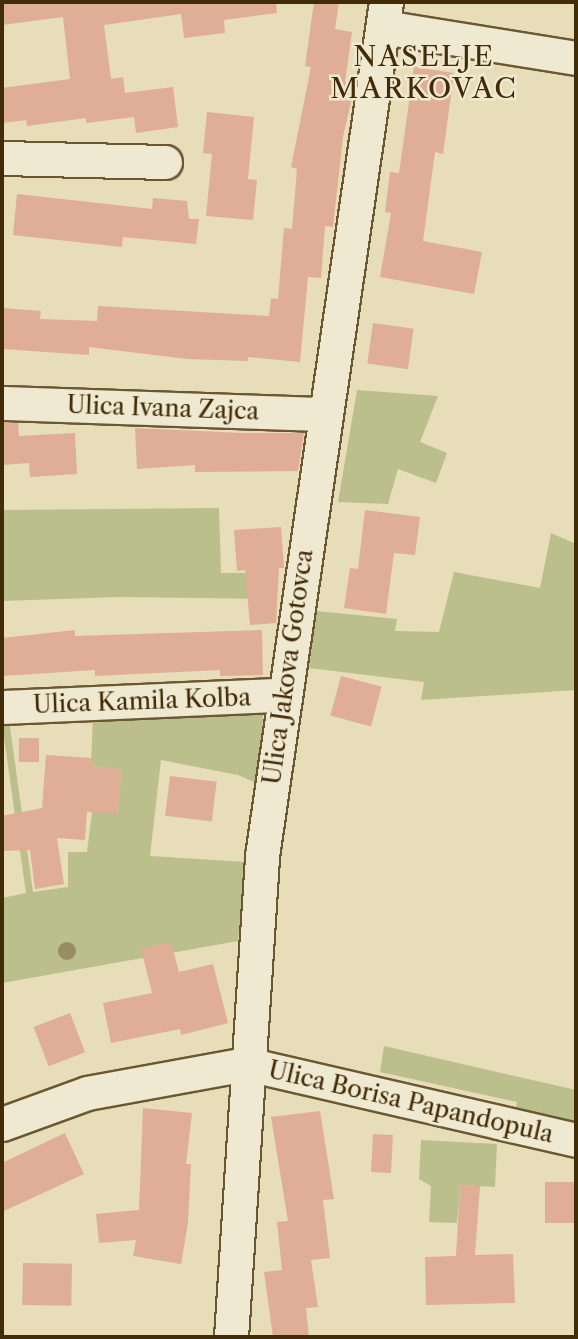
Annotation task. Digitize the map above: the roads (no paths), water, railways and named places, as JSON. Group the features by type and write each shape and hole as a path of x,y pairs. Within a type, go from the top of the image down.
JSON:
{"street":[{"path":"385,15 576,58"},
{"name":"Ulica Jakova Gotovca","path":"231,1337 262,856 282,695 385,15"},
{"path":"2,158 165,162"},
{"name":"Ulica Ivana Zajca","path":"2,402 325,414"},
{"name":"Ulica Kamila Kolba","path":"2,707 282,695"},
{"path":"2,1124 87,1093 247,1064"},
{"name":"Ulica Borisa Papandopula","path":"247,1064 576,1140"}],"district":[{"name":"NASELJE MARKOVAC","path":"424,72"}]}
